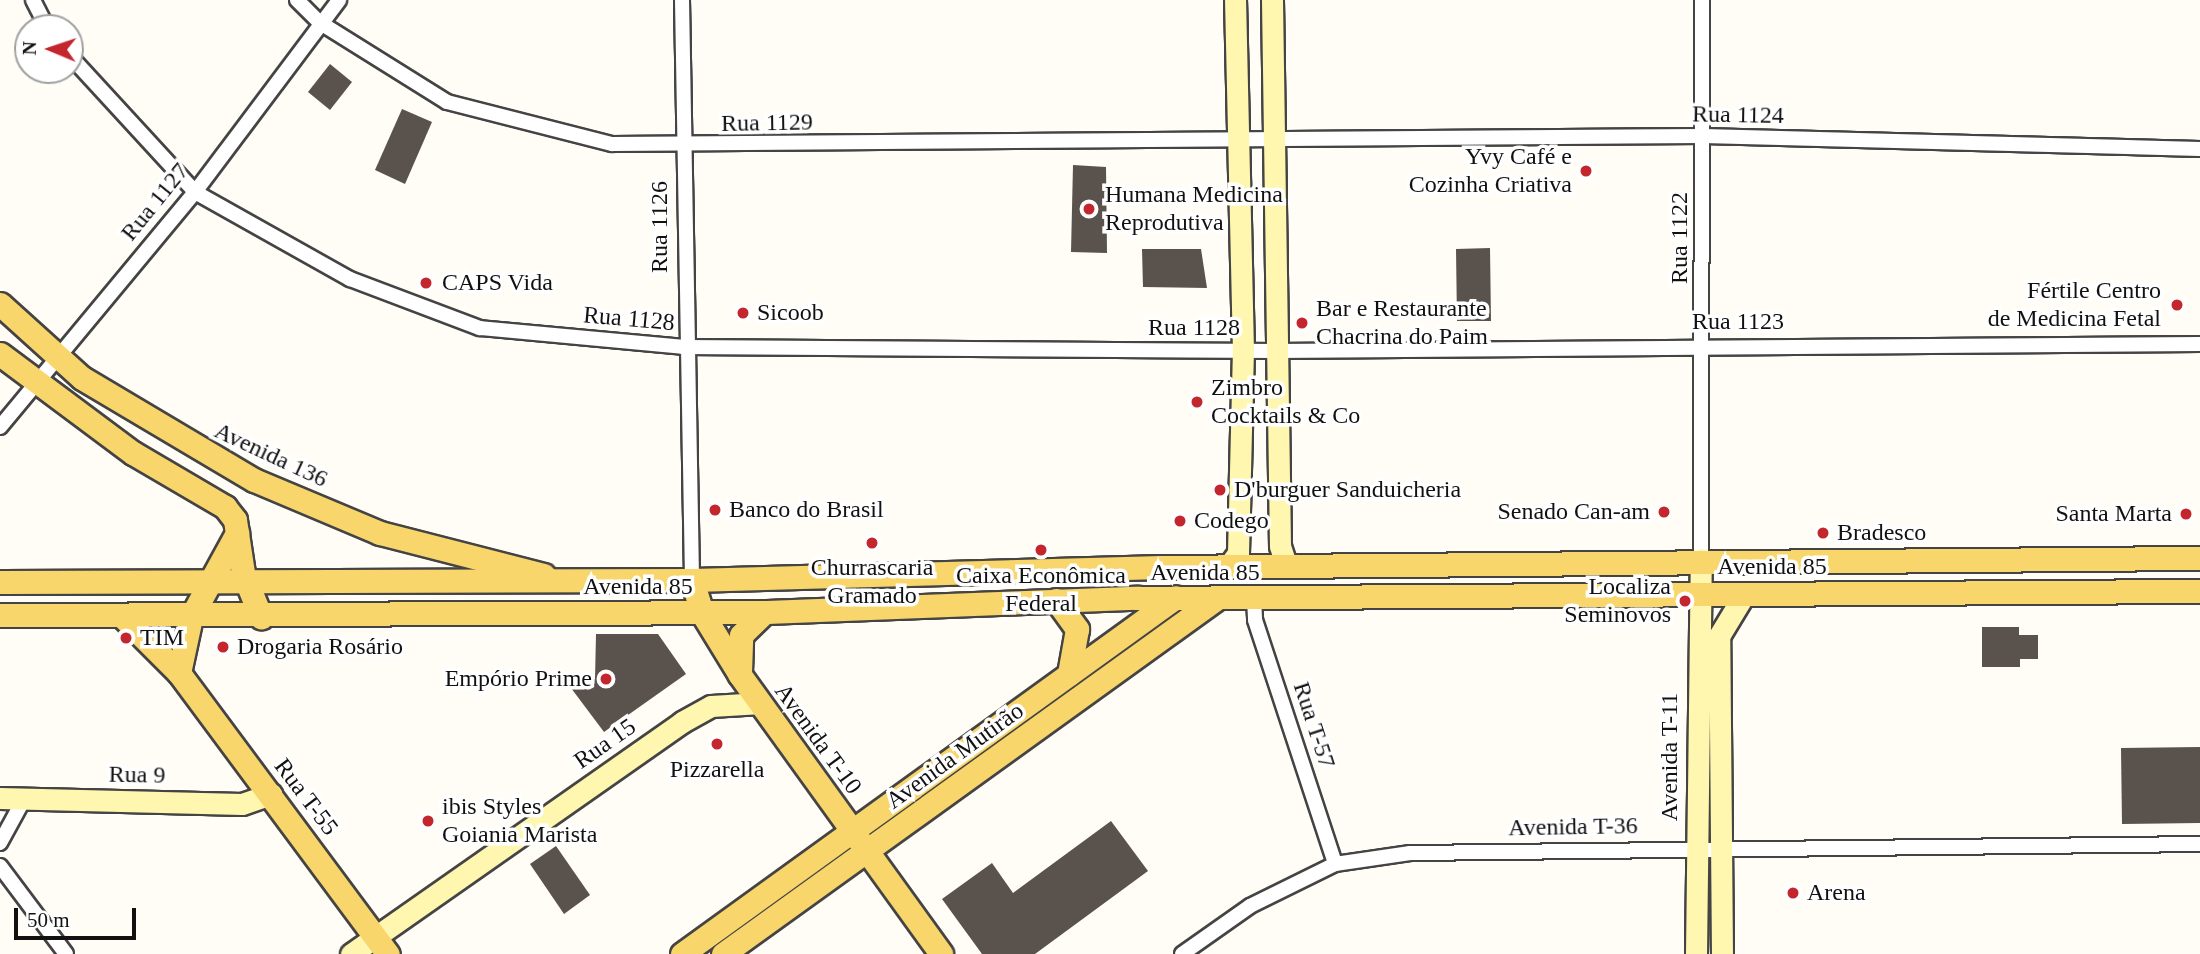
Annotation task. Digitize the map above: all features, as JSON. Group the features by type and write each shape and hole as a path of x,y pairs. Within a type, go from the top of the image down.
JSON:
{"main road":[{"path":"1228,567 1238,553 1242,351 1235,0"},
{"path":"1272,0 1280,546 1287,567"},
{"name":"Avenida 136","path":"0,304 55,356 161,430 254,480 380,533 514,563 556,580"},
{"path":"0,354 36,386 218,501 238,531 247,582 261,617"},
{"path":"179,673 191,618 238,531"},
{"name":"Avenida 85","path":"0,582 692,580 1701,559 2200,558"},
{"path":"1701,559 1745,593"},
{"name":"Avenida T-11","path":"1696,954 1697,594 1701,559"},
{"path":"1173,599 1193,586 1605,580 1626,561"},
{"name":"Avenida T-10","path":"692,580 702,613 740,675 941,954"},
{"path":"1944,593 1971,582 2200,580"},
{"name":"Avenida 85","path":"0,615 191,618 702,613 1056,600 2200,591"},
{"name":"Avenida T-11","path":"1722,954 1719,636 1745,593"},
{"name":"Avenida Mutirão","path":"682,954 1173,599"},
{"path":"1056,600 1077,629 1069,674"},
{"name":"Avenida Mutirão","path":"723,954 1216,600"},
{"path":"740,675 741,635 765,612"},
{"name":"Rua T-55","path":"123,617 179,673 382,945"},
{"name":"Rua 15","path":"351,954 382,945 682,722 711,706 761,704"},
{"name":"Rua 9","path":"0,798 242,804 271,794"}],"street":[{"name":"Rua 1129","path":"297,0 320,22 447,102 612,144 683,146 1275,141"},
{"name":"Rua 1127","path":"0,427 36,386 55,356 195,192 339,0"},
{"name":"Rua 1126","path":"682,0 683,347 692,580"},
{"name":"Rua 1122","path":"1701,559 1702,0"},
{"name":"Rua 1128","path":"84,71 195,192 350,279 480,328 683,347 1276,351"},
{"name":"Rua 1124","path":"1275,141 1703,136 2200,149"},
{"name":"Rua 1123","path":"1276,351 1703,344 2200,344"},
{"name":"Rua T-57","path":"1254,599 1255,620 1335,864"},
{"path":"0,843 24,799"},
{"name":"Avenida T-36","path":"1182,954 1250,906 1335,864 1409,853 1720,846 2200,844"},
{"path":"0,866 66,954"}],"building":[{"path":"330,64 352,82 330,110 308,92"},
{"path":"402,109 432,122 405,184 375,170"},
{"name":"Humana Medicina Reprodutiva","path":"1073,165 1106,167 1107,253 1071,252"},
{"path":"1490,248 1491,321 1457,321 1456,249"},
{"path":"1142,249 1201,249 1207,288 1143,287"},
{"path":"1982,627 2019,627 2019,635 2038,635 2038,659 2020,659 2020,667 1982,667"},
{"path":"596,634 658,634 686,674 604,732 571,688 595,679"},
{"path":"2200,747 2200,823 2122,824 2121,748"},
{"path":"1111,821 1148,871 1035,954 982,954 942,899 992,863 1013,893"},
{"path":"556,846 590,895 564,914 530,864"}],"place":[{"name":"Yvy Café e Cozinha Criativa","path":"1586,171"},
{"name":"Humana Medicina Reprodutiva","path":"1089,209"},
{"name":"CAPS Vida","path":"426,283"},
{"name":"Fértile Centro de Medicina Fetal","path":"2177,305"},
{"name":"Sicoob","path":"743,313"},
{"name":"Bar e Restaurante Chacrina do Paim","path":"1302,323"},
{"name":"Zimbro Cocktails & Co","path":"1197,402"},
{"name":"D'burguer Sanduicheria","path":"1220,490"},
{"name":"Banco do Brasil","path":"715,510"},
{"name":"Senado Can-am","path":"1664,512"},
{"name":"Santa Marta","path":"2186,514"},
{"name":"Codego","path":"1180,521"},
{"name":"Bradesco","path":"1823,533"},
{"name":"Churrascaria Gramado","path":"872,543"},
{"name":"Caixa Econômica Federal","path":"1041,550"},
{"name":"Localiza Seminovos","path":"1685,601"},
{"name":"TIM","path":"126,638"},
{"name":"Drogaria Rosário","path":"223,647"},
{"name":"Empório Prime","path":"606,679"},
{"name":"Pizzarella","path":"717,744"},
{"name":"ibis Styles Goiania Marista","path":"428,821"},
{"name":"Arena","path":"1793,893"}]}
